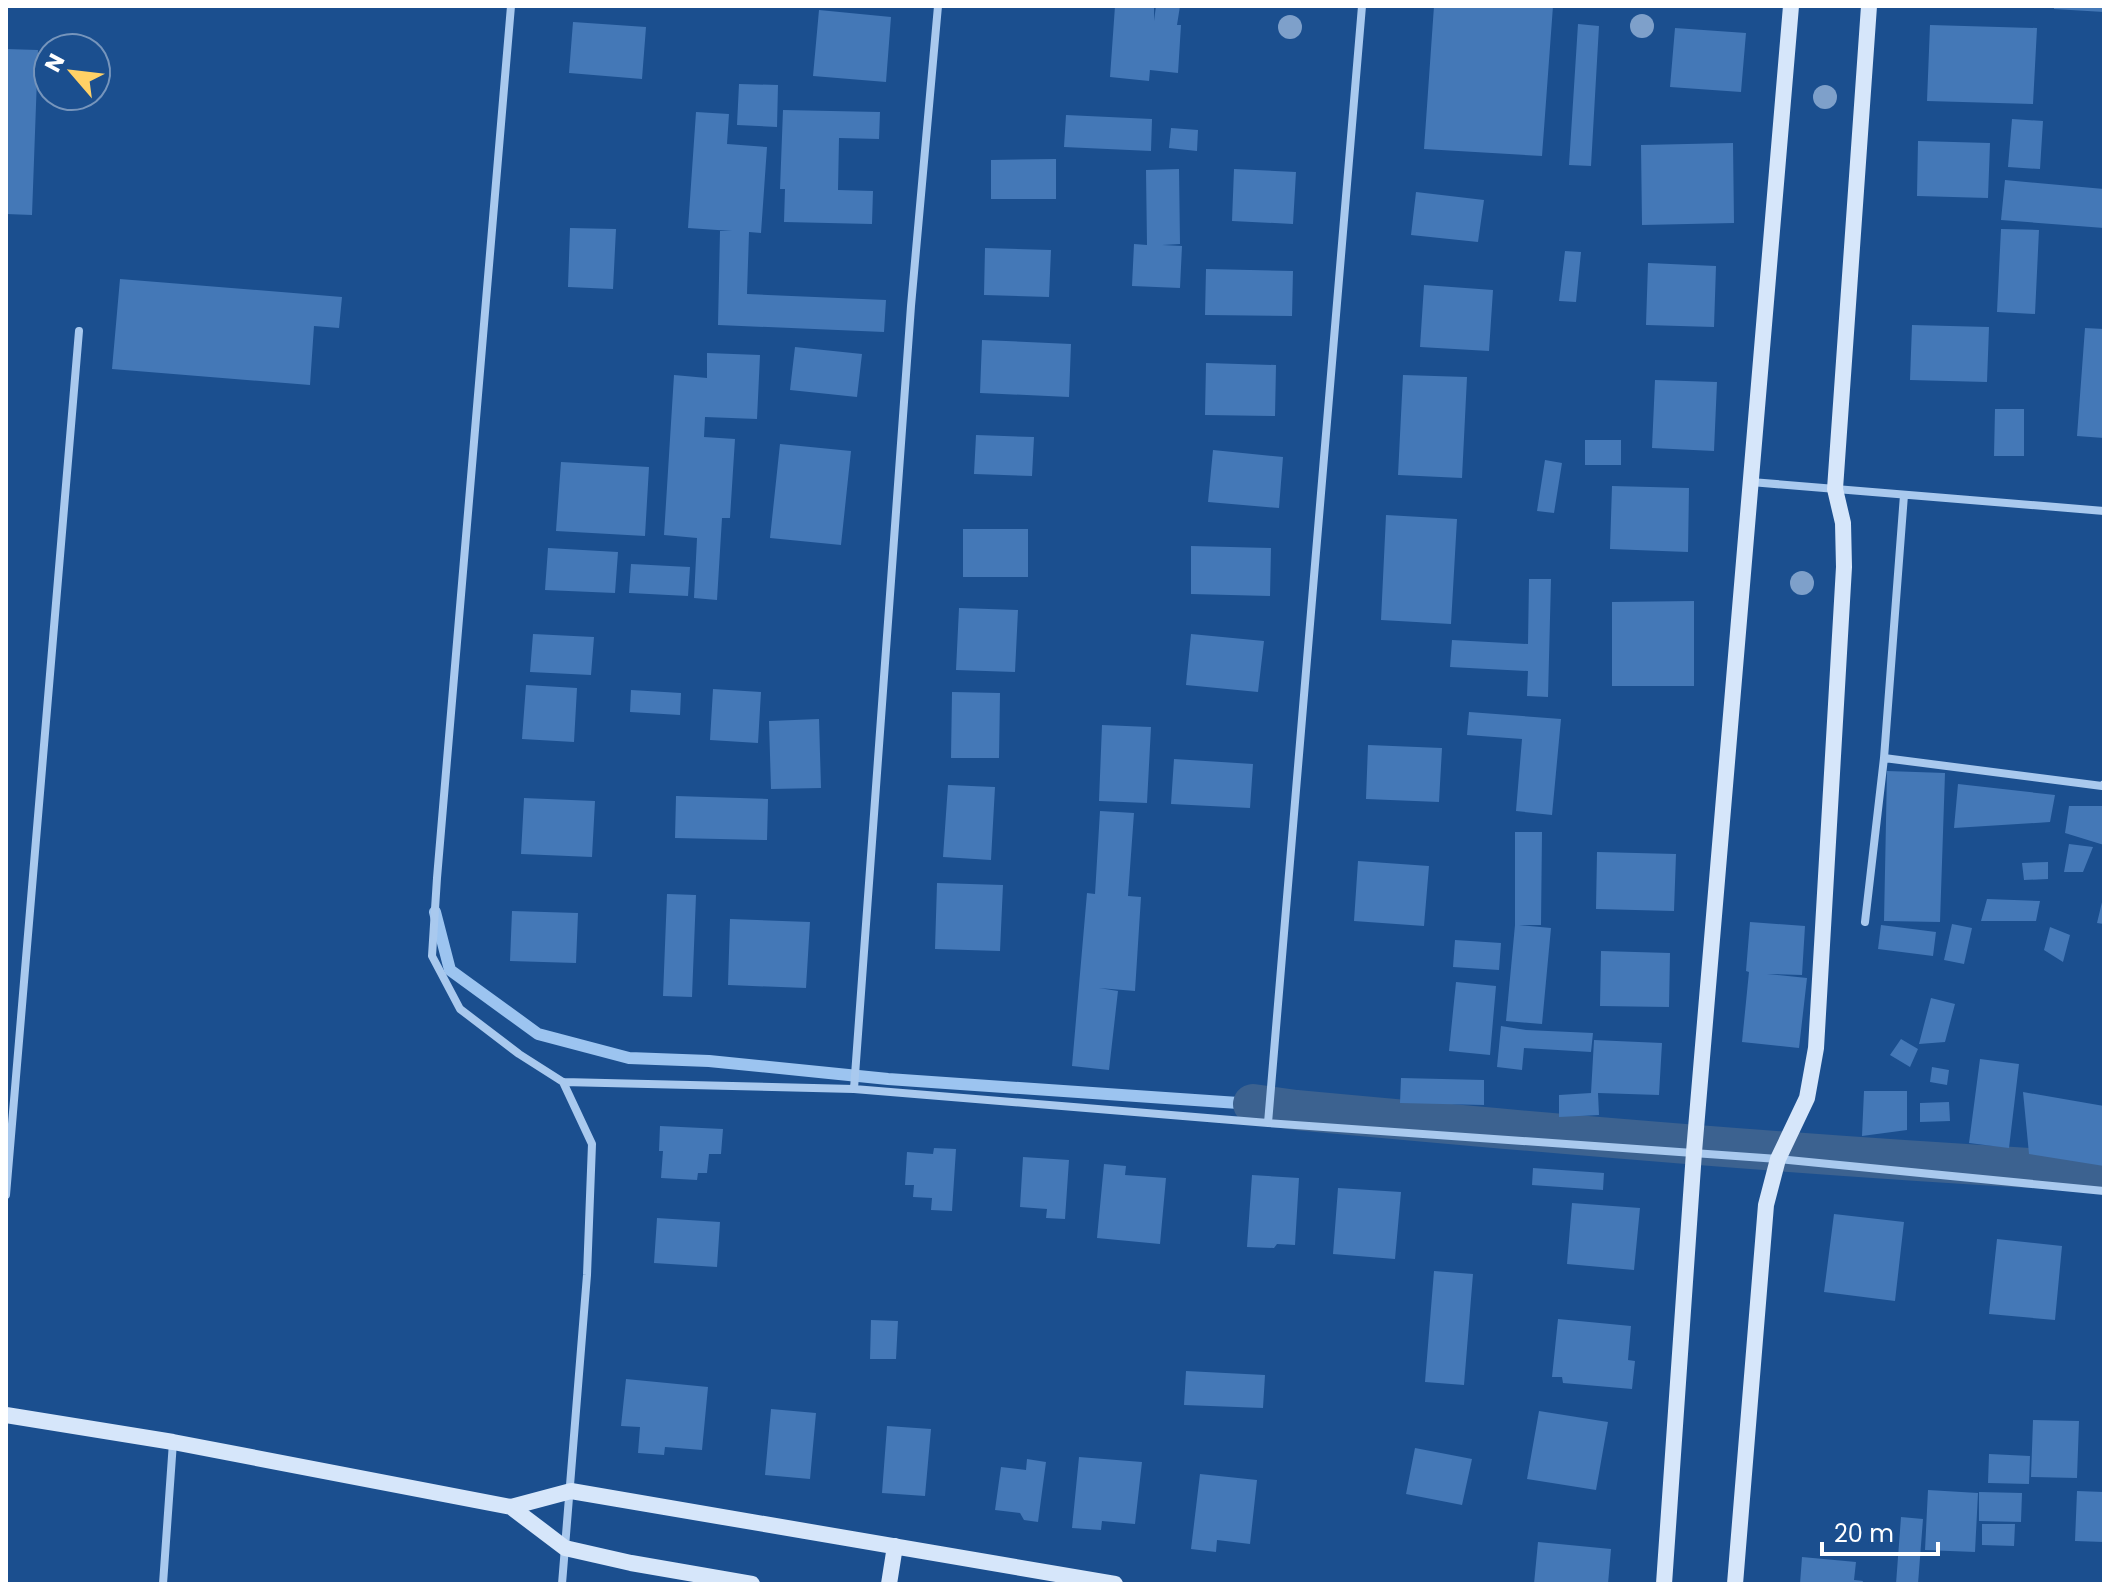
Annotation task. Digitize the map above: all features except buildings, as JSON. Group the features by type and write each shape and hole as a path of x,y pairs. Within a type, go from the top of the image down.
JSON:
{"street":[{"path":"511,6 432,956 460,1009 519,1054 563,1082 854,1089 1268,1123 1694,1152 2104,1191"},
{"path":"854,1089 911,306 938,6"},
{"path":"1268,1123 1362,6"},
{"path":"1664,1584 1694,1152 1791,6"},
{"path":"1735,1584 1766,1205 1778,1159 1807,1098 1816,1048 1844,567 1843,523 1835,489 1869,6"},
{"path":"6,1195 79,331"},
{"path":"1751,482 2104,511"},
{"path":"1865,922 1884,758 1904,495"},
{"path":"1884,758 2104,784"},
{"path":"562,1584 587,1275 592,1144 563,1082"},
{"path":"6,1415 173,1442 511,1507 571,1491 1115,1584"},
{"path":"163,1584 173,1442"},
{"path":"511,1507 565,1548 752,1584"},
{"path":"889,1584 895,1546"}],"waterway":[{"path":"435,912 450,970 538,1034 629,1058 709,1061 888,1079 1253,1104"},
{"path":"1253,1104 1700,1145 2104,1172"}]}
